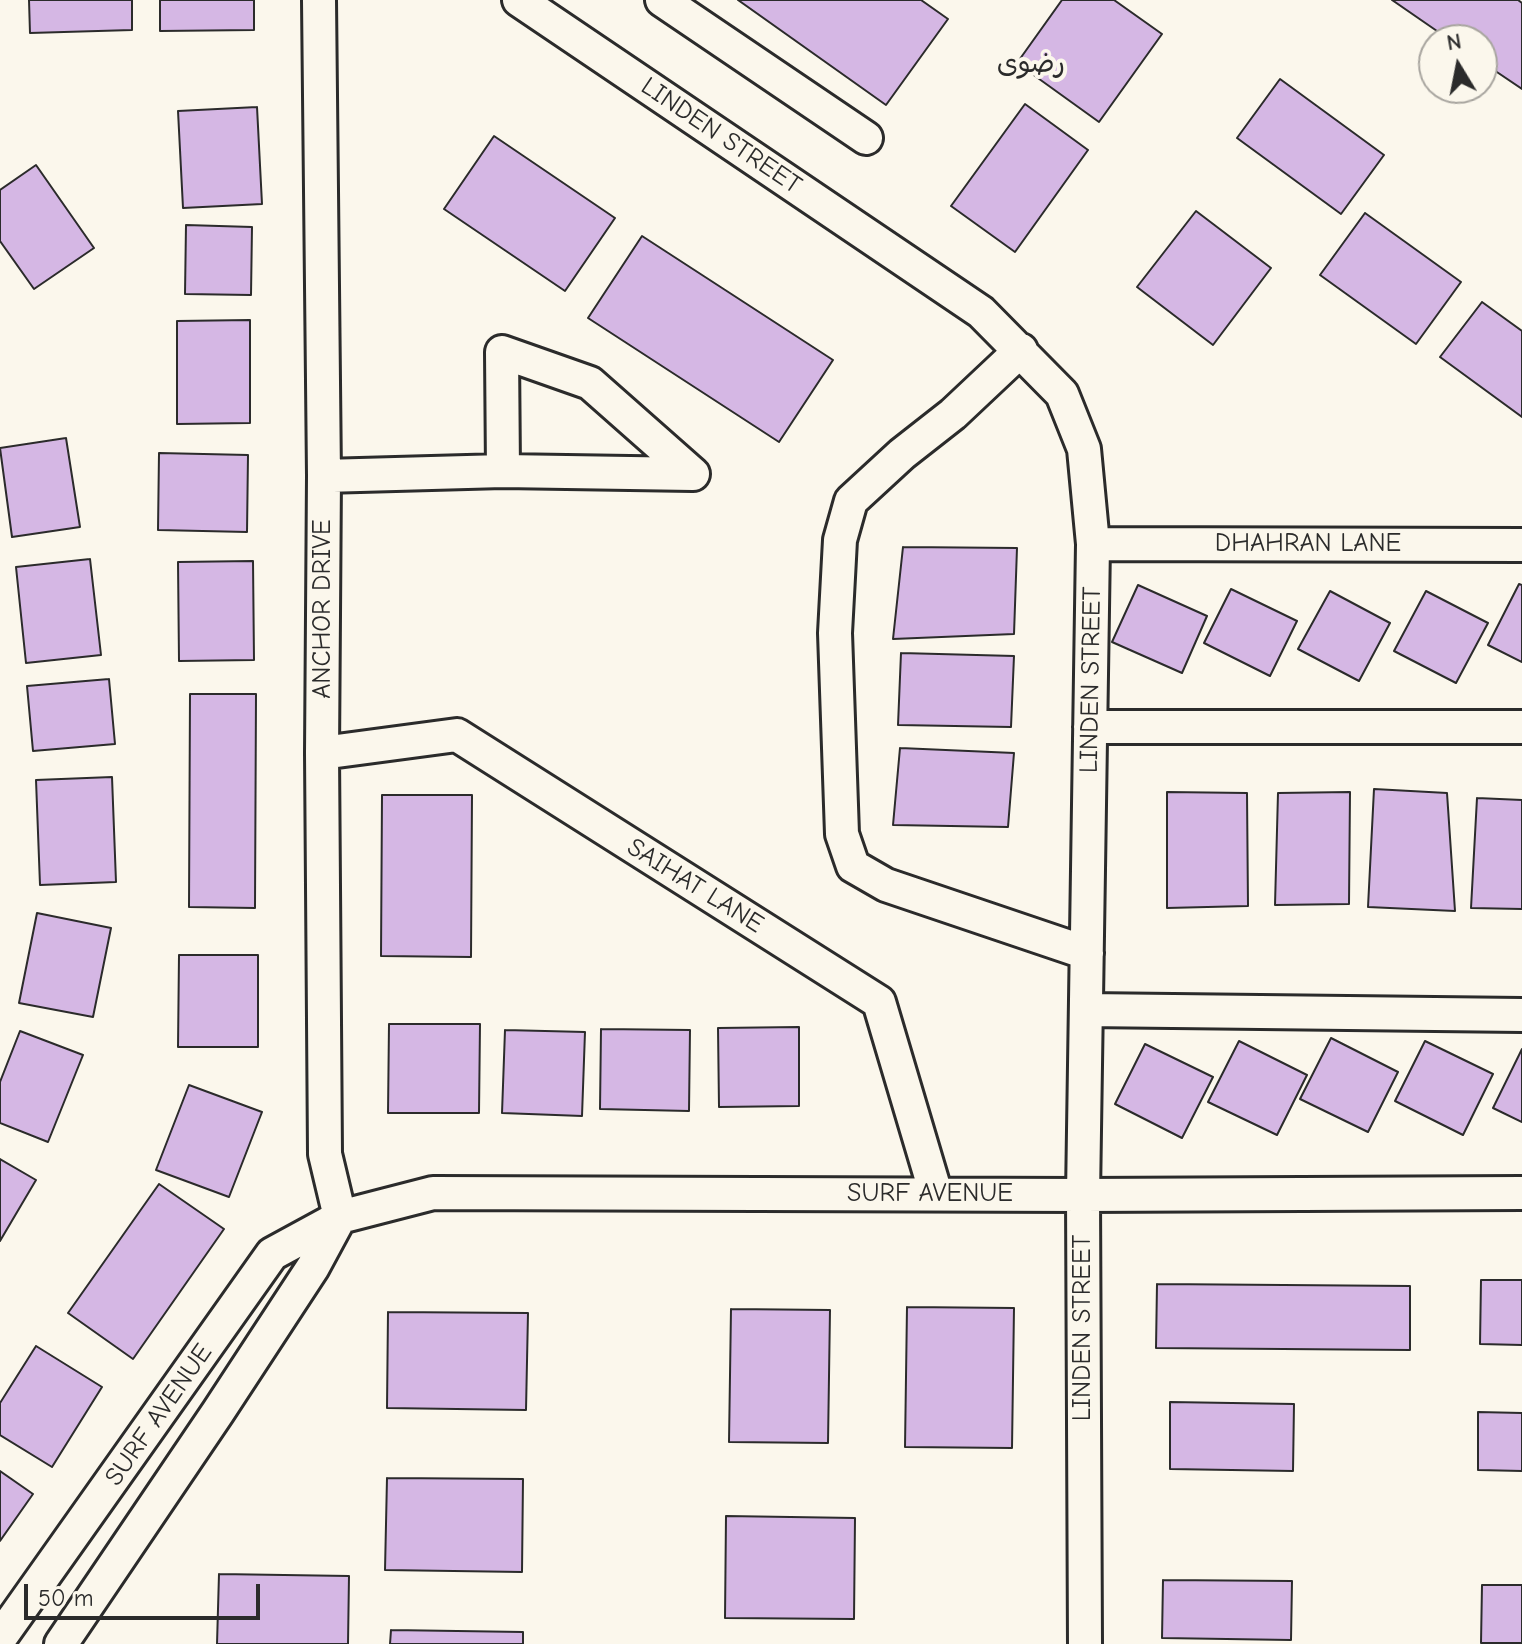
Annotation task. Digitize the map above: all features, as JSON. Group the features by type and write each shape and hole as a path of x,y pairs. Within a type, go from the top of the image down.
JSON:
{"street":[{"name":"ANCHOR DRIVE","path":"319,0 324,476 322,753 325,1154 340,1217"},
{"path":"662,0 866,138"},
{"name":"LINDEN STREET","path":"533,4 981,312 1062,394 1084,449 1093,544 1083,1195 1085,1644"},
{"path":"1021,350 953,414 902,454 851,501 840,540 835,633 842,834 853,866 886,885 1087,953"},
{"path":"324,476 503,471 693,474 590,383 502,352 503,471"},
{"name":"DHAHRAN LANE","path":"1093,544 1522,545"},
{"path":"1090,727 1522,727"},
{"name":"SAIHAT LANE","path":"322,753 457,735 879,1002 936,1194"},
{"path":"1086,1010 1522,1015"},
{"name":"SURF AVENUE","path":"0,1638 272,1254 340,1217 433,1193 1522,1193"},
{"name":"SURF AVENUE","path":"61,1644 305,1281 340,1217"}],"building":[{"path":"29,0 132,0 132,30 30,33"},
{"path":"160,0 254,0 254,30 160,31"},
{"path":"738,0 921,0 948,19 886,105"},
{"path":"1062,0 1114,0 1162,34 1099,122 1017,63"},
{"path":"1392,0 1518,0 1522,3 1522,89 1498,73 1498,24 1427,24"},
{"path":"1280,79 1384,155 1341,214 1237,138"},
{"path":"1025,104 1088,150 1015,252 951,206"},
{"path":"257,107 262,204 183,208 178,111"},
{"path":"494,136 615,218 565,291 444,209"},
{"path":"36,165 94,248 34,289 0,241 0,190"},
{"path":"1196,211 1271,268 1213,345 1137,287"},
{"path":"1365,213 1461,282 1416,344 1320,275"},
{"path":"186,225 252,227 251,295 185,294"},
{"path":"642,236 833,360 779,442 588,318"},
{"path":"1482,302 1522,331 1522,417 1440,357"},
{"path":"250,320 250,423 177,424 177,321"},
{"path":"66,438 80,527 12,537 0,448"},
{"path":"159,453 248,455 247,532 158,530"},
{"path":"903,547 1017,548 1014,634 893,639"},
{"path":"90,559 101,655 26,663 16,567"},
{"path":"253,561 254,660 179,661 178,562"},
{"path":"1519,584 1522,585 1522,662 1488,645"},
{"path":"1138,585 1207,616 1182,673 1112,642"},
{"path":"1231,589 1297,621 1270,676 1204,643"},
{"path":"1330,591 1390,623 1359,681 1298,649"},
{"path":"1426,591 1488,623 1456,683 1394,651"},
{"path":"901,653 1014,656 1011,727 898,725"},
{"path":"109,679 115,744 33,751 27,686"},
{"path":"190,694 256,694 255,908 189,907"},
{"path":"900,748 1014,753 1008,827 893,825"},
{"path":"112,777 116,882 40,885 36,780"},
{"path":"1374,789 1447,793 1455,911 1368,907"},
{"path":"1167,792 1247,793 1248,906 1167,908"},
{"path":"1350,792 1349,904 1275,905 1278,793"},
{"path":"382,795 472,795 471,957 381,956"},
{"path":"1477,798 1522,800 1522,909 1471,908"},
{"path":"37,913 111,928 93,1017 19,1003"},
{"path":"179,955 258,955 258,1047 178,1047"},
{"path":"389,1024 480,1024 479,1113 388,1113"},
{"path":"799,1027 799,1106 719,1107 718,1028"},
{"path":"601,1029 690,1030 689,1111 600,1109"},
{"path":"505,1030 585,1032 582,1116 502,1113"},
{"path":"20,1031 83,1055 48,1142 0,1123 0,1082"},
{"path":"1331,1038 1398,1072 1368,1132 1300,1099"},
{"path":"1239,1041 1307,1075 1277,1135 1208,1102"},
{"path":"1425,1041 1493,1074 1463,1135 1395,1101"},
{"path":"1145,1044 1213,1077 1182,1138 1115,1104"},
{"path":"1522,1049 1522,1122 1493,1108"},
{"path":"189,1085 262,1112 229,1197 156,1170"},
{"path":"0,1159 36,1180 0,1241"},
{"path":"159,1184 224,1229 133,1359 68,1313"},
{"path":"1481,1280 1522,1280 1522,1345 1480,1344"},
{"path":"1157,1284 1410,1286 1410,1350 1156,1348"},
{"path":"907,1307 1014,1308 1012,1448 905,1447"},
{"path":"731,1309 830,1310 828,1443 729,1442"},
{"path":"388,1312 528,1313 526,1410 387,1408"},
{"path":"36,1346 102,1387 52,1467 0,1435 0,1403"},
{"path":"1170,1402 1294,1404 1293,1471 1170,1469"},
{"path":"1478,1412 1522,1413 1522,1471 1478,1470"},
{"path":"0,1471 33,1494 0,1541"},
{"path":"387,1478 523,1479 522,1572 385,1570"},
{"path":"726,1516 855,1518 854,1619 725,1618"},
{"path":"219,1574 349,1576 348,1644 217,1644"},
{"path":"1163,1580 1292,1581 1291,1640 1162,1638"},
{"path":"1482,1585 1522,1585 1522,1643 1481,1643"},
{"path":"391,1630 523,1632 523,1644 390,1644"}],"district":[{"name":"رضوى","path":"1031,64"}]}
